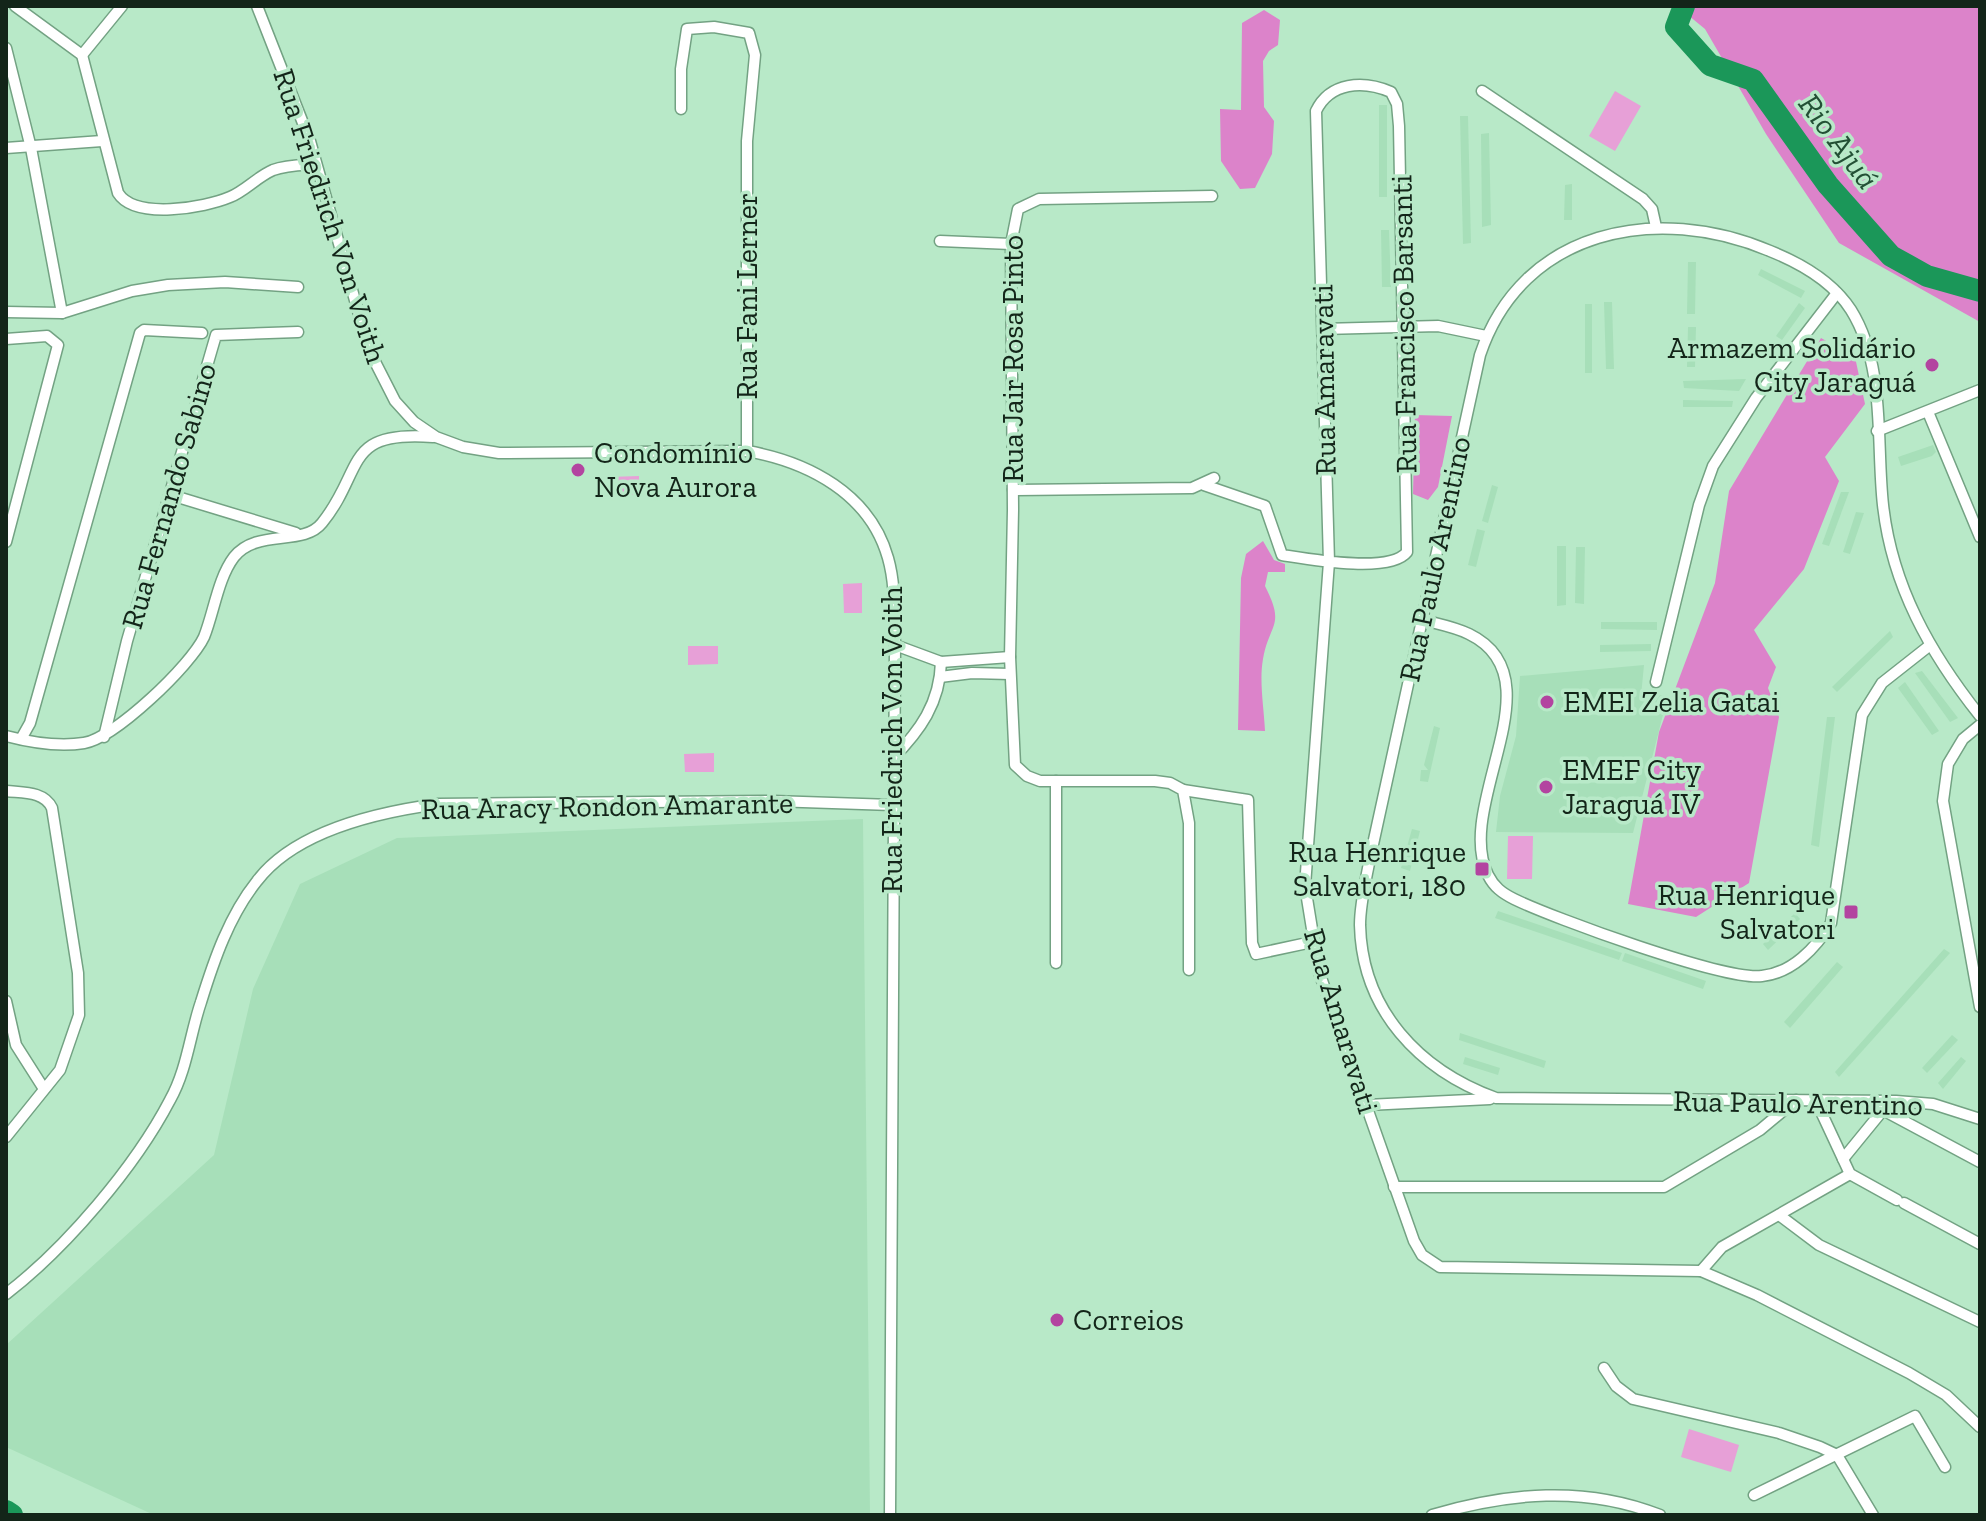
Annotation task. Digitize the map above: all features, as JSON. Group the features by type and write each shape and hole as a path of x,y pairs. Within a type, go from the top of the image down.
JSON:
{"street":[{"path":"15,6 82,55 102,141 122,199 143,208 194,208 232,197 273,170 316,164"},
{"path":"82,55 122,6"},
{"name":"Rua Friedrich Von Voith","path":"257,6 316,164 369,350 395,401 414,422 436,437 463,447 499,453 747,451 784,460 858,501 888,557 895,645 890,1515"},
{"name":"Rua Fani Lerner","path":"681,109 681,69 687,29 714,27 749,33 755,55 747,141 747,451"},
{"path":"6,48 31,148 62,313"},
{"name":"Rua Francisco Barsanti","path":"1320,102 1336,88 1351,86 1377,88 1395,98 1404,327 1407,552 1392,561 1329,562"},
{"path":"1482,91 1643,199 1652,209 1656,227"},
{"name":"Rua Amaravati","path":"1320,102 1316,131 1329,562 1305,856 1312,942 1414,1241 1422,1255 1440,1267 1701,1271 1757,1295 1909,1373 1965,1410 1980,1427"},
{"path":"6,148 102,141"},
{"name":"Rua Jair Rosa Pinto","path":"1056,781 1027,776 1015,765 1010,674 1013,490 1011,244 1018,209 1039,199 1212,196"},
{"name":"Rua Paulo Arentino","path":"1980,716 1929,646 1907,599 1889,543 1867,343 1851,310 1837,293 1801,266 1755,244 1705,231 1656,227 1599,239 1544,263 1515,287 1486,336 1469,400 1370,858 1361,914 1363,954 1370,984 1400,1036 1446,1076 1496,1098 1933,1104 1980,1117"},
{"path":"940,241 1011,244"},
{"path":"6,312 62,313 132,291 168,285 225,282 298,287"},
{"path":"1656,682 1699,505 1713,466 1756,398 1837,293"},
{"path":"1323,329 1450,327 1486,336"},
{"path":"21,739 33,713 140,333 148,330 202,333"},
{"name":"Rua Fernando Sabino","path":"104,737 122,657 216,335 298,332"},
{"path":"6,339 47,336 58,345 6,542"},
{"path":"1877,431 1980,390"},
{"path":"1928,412 1980,537"},
{"path":"6,736 79,743 104,737 192,659 234,557 267,538 302,534 322,523 357,457 373,443 393,437 436,437"},
{"path":"1204,485 1214,478"},
{"path":"1013,490 1204,485 1265,506 1282,555 1329,562"},
{"path":"171,495 302,534"},
{"path":"1423,620 1457,629 1482,641 1501,663 1504,674 1506,713 1479,842 1483,863 1496,888 1522,902 1584,925 1720,972 1751,977 1786,968 1812,949 1831,923 1862,715 1882,683 1929,646"},
{"path":"895,645 941,662 1010,657"},
{"path":"892,759 921,728 940,677 941,662"},
{"path":"940,677 972,673 1010,674"},
{"path":"1980,725 1963,739 1948,764 1943,801 1980,1007"},
{"path":"1056,963 1056,781 1155,781 1248,800 1252,943 1256,954 1312,942"},
{"path":"1180,788 1189,823 1189,970"},
{"path":"6,791 46,798 52,808 78,973 79,1015 72,1043 60,1070 6,1137"},
{"name":"Rua Aracy Rondon Amarante","path":"6,1293 43,1265 105,1193 144,1140 175,1089 218,952 240,906 258,878 317,836 384,813 438,804 773,801 892,805"},
{"path":"6,1001 16,1045 44,1089"},
{"path":"1367,1105 1496,1098"},
{"path":"1394,1187 1664,1187 1760,1130 1796,1100"},
{"path":"1816,1101 1850,1174 1980,1244"},
{"path":"1843,1159 1883,1105 1980,1162"},
{"path":"1701,1271 1722,1247 1850,1174"},
{"path":"1779,1215 1819,1245 1980,1322"},
{"path":"1604,1368 1616,1386 1633,1399 1779,1433 1837,1455 1873,1515"},
{"path":"1965,1410 1979,1409"},
{"path":"1754,1495 1915,1416 1945,1467"},
{"path":"1432,1515 1486,1500 1571,1494 1614,1500 1660,1515"}],"shaded area":[{"path":"1677,6 1980,6 1980,322 1839,243 1766,134 1705,29"},
{"path":"1264,10 1280,20 1278,45 1269,51 1263,61 1264,107 1274,121 1272,154 1255,188 1240,189 1221,161 1220,109 1241,110 1242,23"},
{"path":"1615,91 1641,106 1615,151 1589,136"},
{"path":"1379,105 1387,105 1387,197 1379,197"},
{"path":"1460,116 1468,116 1471,243 1463,244"},
{"path":"1489,133 1491,225 1482,227 1481,134"},
{"path":"1572,184 1572,220 1564,220 1565,185"},
{"path":"1381,230 1389,230 1391,287 1382,287"},
{"path":"1688,262 1696,262 1695,314 1687,314"},
{"path":"1761,269 1805,291 1801,298 1758,275"},
{"path":"1604,302 1612,302 1614,369 1606,369"},
{"path":"1799,303 1805,308 1782,340 1776,336"},
{"path":"1585,304 1592,304 1592,373 1585,373"},
{"path":"1688,327 1696,327 1695,367 1687,367"},
{"path":"1821,338 1855,357 1865,404 1825,457 1839,481 1804,569 1754,630 1776,667 1768,688 1779,717 1749,883 1696,917 1628,904 1659,732 1715,583 1729,491"},
{"path":"1746,379 1739,391 1684,388 1683,381"},
{"path":"1683,400 1733,401 1732,407 1683,407"},
{"path":"1415,415 1452,416 1438,487 1428,500 1413,494"},
{"path":"1933,445 1936,452 1932,456 1901,466 1898,457"},
{"path":"639,476 639,495 609,495 609,477"},
{"path":"1492,485 1498,487 1488,523 1482,521"},
{"path":"1841,492 1849,492 1829,546 1822,544"},
{"path":"1856,512 1864,513 1850,554 1843,552"},
{"path":"1477,529 1485,531 1476,567 1468,565"},
{"path":"1263,541 1274,560 1285,564 1285,572 1268,572 1265,586 1275,618 1262,667 1265,731 1238,730 1241,578 1246,554"},
{"path":"1557,546 1566,546 1566,605 1557,606"},
{"path":"1576,547 1585,547 1584,604 1575,603"},
{"path":"862,583 862,613 844,613 843,584"},
{"path":"1601,622 1657,622 1657,630 1601,629"},
{"path":"1890,631 1893,637 1837,692 1832,687"},
{"path":"1651,644 1651,651 1600,652 1600,645"},
{"path":"688,646 718,646 718,664 688,665"},
{"path":"1644,665 1641,696 1668,695 1633,833 1496,832 1500,796 1516,736 1520,676"},
{"path":"1922,671 1958,718 1950,722 1915,673"},
{"path":"1905,682 1939,731 1932,735 1898,688"},
{"path":"1827,717 1835,717 1819,847 1811,845"},
{"path":"1434,726 1440,728 1428,782 1420,781 1421,770 1428,770 1424,765"},
{"path":"714,753 714,772 685,772 684,754"},
{"path":"863,819 870,1515 154,1515 6,1447 6,1345 214,1155 253,989 300,884 397,838"},
{"path":"1412,829 1420,831 1410,871 1401,868"},
{"path":"1508,836 1533,836 1532,879 1507,879"},
{"path":"1498,911 1622,953 1619,960 1495,918"},
{"path":"1795,913 1800,919 1768,950 1763,944"},
{"path":"1944,949 1950,953 1839,1077 1835,1072"},
{"path":"1625,953 1706,981 1703,989 1622,961"},
{"path":"1837,962 1843,967 1790,1028 1784,1022"},
{"path":"1460,1033 1546,1061 1544,1068 1459,1040"},
{"path":"1952,1035 1958,1040 1927,1073 1922,1068"},
{"path":"1465,1057 1500,1068 1498,1075 1463,1064"},
{"path":"1961,1057 1966,1061 1943,1089 1938,1083"},
{"path":"1689,1429 1739,1445 1731,1472 1681,1457"}],"waterway":[{"name":"Rio Ajuá","path":"1684,6 1676,27 1710,65 1753,80 1828,185 1891,256 1927,276 1980,291"},
{"path":"6,1511 12,1515"}],"place":[{"name":"Armazem Solidário City Jaraguá","path":"1932,365"},
{"name":"Condomínio Nova Aurora","path":"578,470"},
{"name":"EMEI Zelia Gatai","path":"1547,702"},
{"name":"EMEF City Jaraguá IV","path":"1546,787"},
{"name":"Rua Henrique Salvatori, 180","path":"1482,869"},
{"name":"Rua Henrique Salvatori","path":"1851,912"},
{"name":"Correios","path":"1057,1320"}]}
